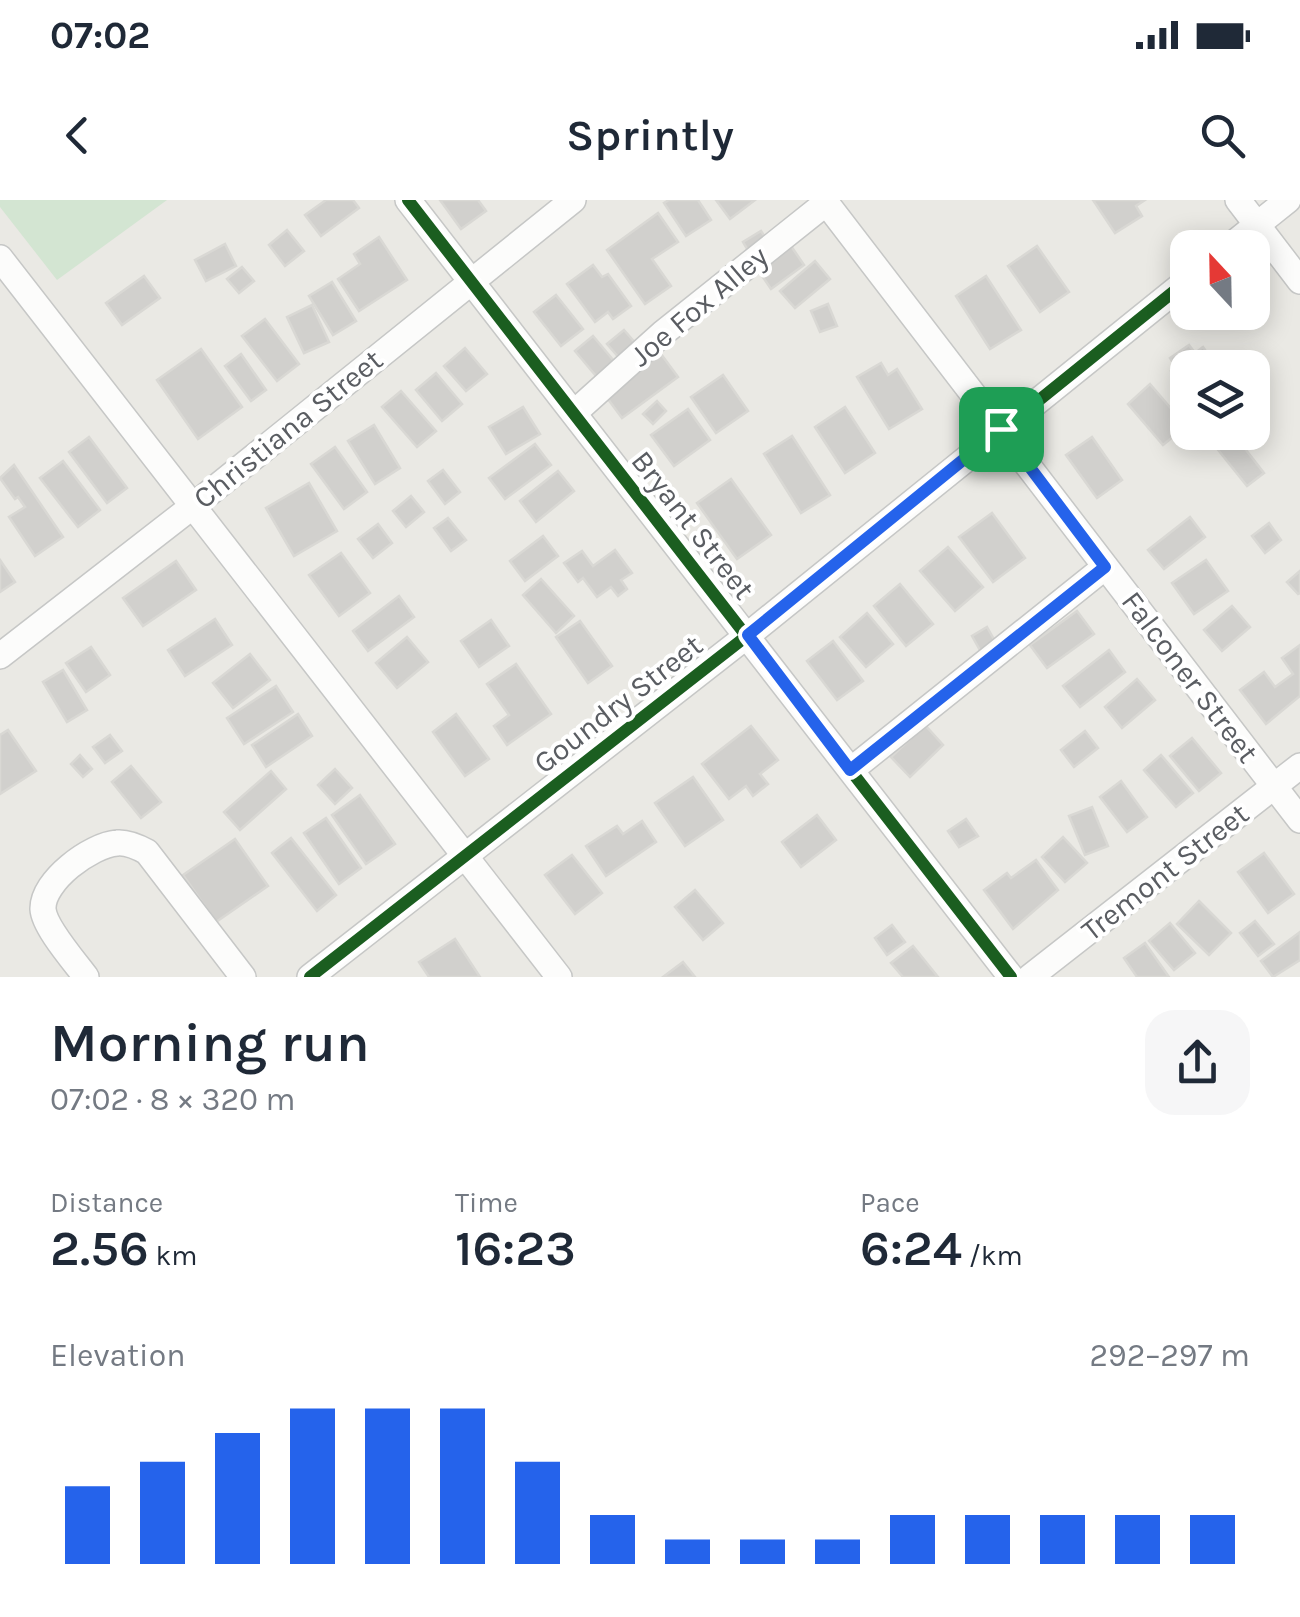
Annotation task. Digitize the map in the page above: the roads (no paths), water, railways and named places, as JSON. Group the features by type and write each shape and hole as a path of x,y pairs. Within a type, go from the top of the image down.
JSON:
{"street":[{"name":"Bryant Street","path":"408,200 1011,977"},
{"name":"Christiana Street","path":"0,656 194,506 573,200"},
{"path":"1238,200 1300,280"},
{"path":"1250,230 1288,200"},
{"name":"Joe Fox Alley","path":"574,413 663,333 825,201"},
{"name":"Falconer Street","path":"825,201 1300,820"},
{"path":"0,258 559,977"},
{"name":"Goundry Street","path":"310,977 748,635 1170,294"},
{"path":"850,770 1105,567"},
{"name":"Tremont Street","path":"1030,977 1300,766"},
{"path":"86,977 49,925 43,911 46,896 68,868 117,843 147,852 243,977"}]}
